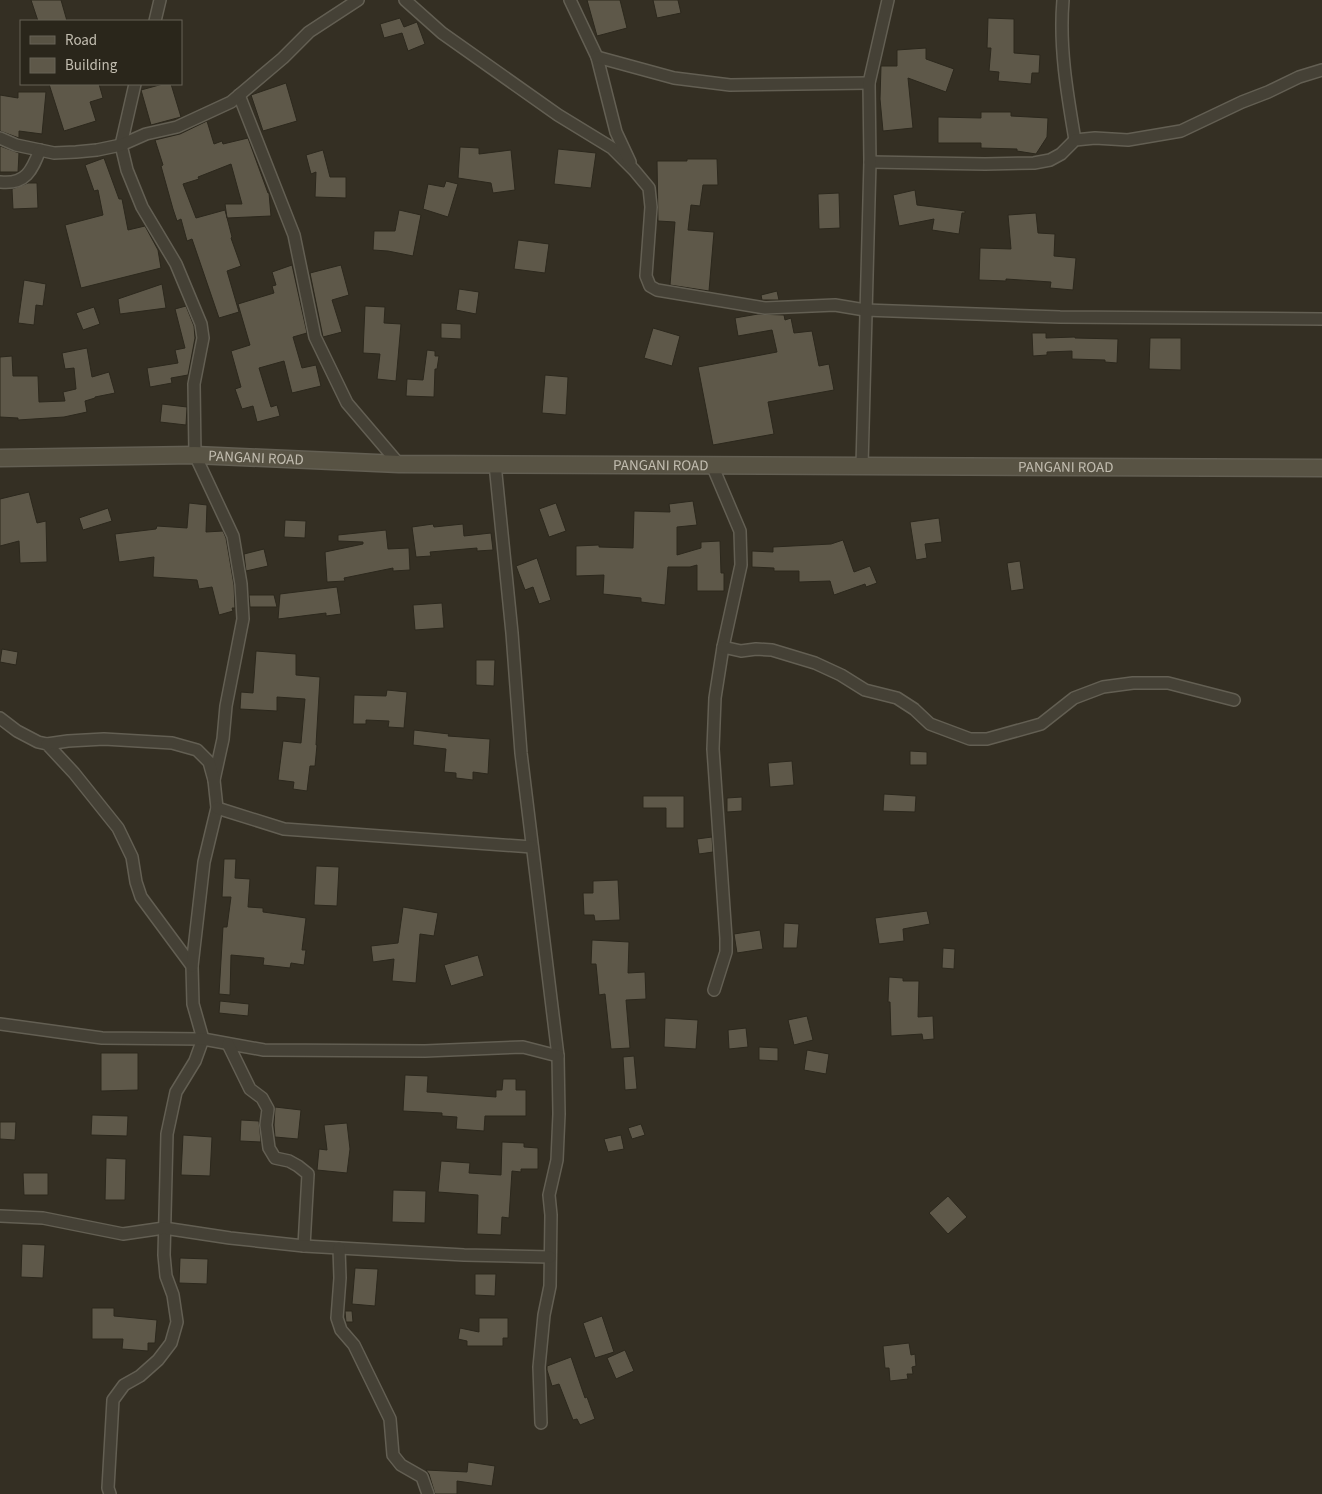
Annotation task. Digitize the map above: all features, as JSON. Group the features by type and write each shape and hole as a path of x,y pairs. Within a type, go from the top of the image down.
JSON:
{"main road":[{"name":"PANGANI ROAD","path":"0,458 196,455 399,464 1322,468"}],"street":[{"path":"155,20 160,0"},
{"path":"0,138 54,153 76,152 97,150 121,144 146,134 177,126 231,102 283,58 309,32 358,0"},
{"path":"405,0 442,33 558,115 612,148 634,170 649,188 651,208 646,276 650,286 666,292 765,308 836,305 866,310 1060,317 1322,319"},
{"path":"570,0 597,57 616,132 634,170"},
{"path":"862,466 870,162 869,83 888,0"},
{"path":"1063,0 1062,62 1075,140"},
{"path":"597,57 674,78 730,85 869,83"},
{"path":"870,162 985,164 1050,160 1061,154 1075,140 1094,138 1128,140 1181,131 1225,109 1299,77 1322,70"},
{"path":"135,85 121,144 127,170 142,207 176,264 201,324 203,338 194,384 196,455 233,536 241,584 243,619 226,706 223,739 214,780"},
{"path":"239,95 294,235 314,337 347,403 399,464"},
{"path":"0,182 8,183 25,178 33,167 40,150"},
{"path":"495,464 512,634 521,753 558,1056 559,1114 557,1160 549,1195 551,1215 550,1286 544,1315 539,1367 541,1423"},
{"path":"712,465 740,532 741,565 722,647 715,698 713,749 726,952 714,990"},
{"path":"722,647 741,651 756,649 772,650 815,663 841,675 865,690 896,698 914,709 930,724 970,739 987,739 1041,724 1074,698 1103,687 1133,683 1168,682 1234,700"},
{"path":"0,718 17,731 38,742 47,744 104,739 172,743 197,750 209,762 214,780 217,808 204,862 192,966 193,1004 203,1039 195,1061 176,1092 167,1134 164,1228 166,1276 173,1295 177,1322 170,1343 158,1360 140,1376 124,1385 114,1400 108,1479 110,1494"},
{"path":"47,744 74,773 118,828 132,857 136,882 141,897 192,966"},
{"path":"217,808 284,829 532,847"},
{"path":"0,1024 102,1038 203,1039 264,1050 425,1051 523,1047 558,1056"},
{"path":"228,1044 250,1089 262,1098 268,1109 266,1125 269,1148 275,1158 294,1163 308,1174 304,1246"},
{"path":"0,1216 44,1218 123,1234 164,1228 230,1238 304,1246 464,1255 550,1257"},
{"path":"339,1248 340,1278 337,1318 341,1330 354,1345 390,1419 393,1455 401,1465 422,1477 428,1494"}],"building":[{"path":"31,0 61,0 67,20 38,20"},
{"path":"587,0 620,0 627,28 597,36"},
{"path":"653,0 678,0 681,13 657,18"},
{"path":"400,18 404,27 417,22 425,44 408,51 402,33 384,38 380,24"},
{"path":"988,18 1014,19 1014,53 1040,55 1039,73 1032,73 1031,84 998,81 999,72 989,71 991,48 987,48"},
{"path":"926,48 926,59 954,69 946,92 908,78 913,128 883,131 880,99 881,66 897,66 897,50"},
{"path":"286,83 297,121 263,131 251,95"},
{"path":"49,85 99,85 103,98 90,102 96,121 64,131"},
{"path":"159,85 171,85 181,117 151,125 141,90"},
{"path":"18,92 46,92 42,134 19,131 19,138 0,131 0,95 18,98"},
{"path":"981,112 1011,112 1011,116 1048,118 1047,137 1036,154 1017,151 1017,149 981,148 981,143 938,143 938,117 981,118"},
{"path":"207,121 214,144 222,141 223,144 248,138 269,193 271,216 227,218 231,238 241,266 227,271 239,312 219,318 192,239 187,241 181,219 177,221 155,140 180,134","holes":["231,164 242,204 225,204 227,217 225,210 196,218 183,184 199,179 198,177"]},
{"path":"0,146 19,153 18,172 0,172"},
{"path":"460,147 479,148 479,154 511,150 515,190 493,193 491,183 458,178"},
{"path":"558,149 596,153 591,188 554,184"},
{"path":"323,150 330,177 346,177 346,198 315,197 316,172 311,174 306,155"},
{"path":"104,158 119,199 122,199 128,230 145,226 158,250 161,268 81,288 65,225 103,215 98,190 94,191 85,165"},
{"path":"687,159 717,159 718,185 703,185 700,206 691,205 688,230 714,232 709,291 670,285 675,222 658,221 657,161 687,161"},
{"path":"446,181 458,184 448,217 423,209 428,184 444,187"},
{"path":"28,183 37,183 38,208 13,209 12,189"},
{"path":"915,190 917,205 965,211 965,213 962,213 959,234 932,230 934,219 899,226 893,195"},
{"path":"839,193 840,228 819,229 818,194"},
{"path":"399,210 421,215 413,256 373,250 374,231 395,231"},
{"path":"1036,213 1038,233 1055,234 1054,256 1076,258 1073,290 1050,288 1051,282 1006,279 1006,281 979,280 980,248 1011,249 1008,215"},
{"path":"518,240 549,244 545,273 514,269"},
{"path":"292,265 307,333 293,337 302,368 316,365 321,386 292,393 284,361 259,368 271,407 277,405 280,416 257,422 253,406 242,409 235,389 241,387 231,351 250,345 238,304 274,293 272,286 276,285 272,272"},
{"path":"341,265 349,295 332,300 342,332 323,337 310,273"},
{"path":"24,280 46,284 43,306 36,305 34,325 18,323"},
{"path":"162,284 166,308 120,314 118,299"},
{"path":"459,289 479,292 476,314 456,310"},
{"path":"777,291 779,300 762,300 761,295"},
{"path":"186,306 194,326 195,338 188,375 171,378 172,383 150,387 147,368 178,363 175,350 185,348 175,309"},
{"path":"365,306 385,307 384,323 401,324 396,381 377,379 380,354 363,353"},
{"path":"94,307 100,324 83,330 76,313"},
{"path":"758,314 784,315 785,320 791,318 794,333 812,331 819,366 829,364 834,390 768,402 774,434 713,445 698,367 777,352 772,330 738,336 735,318"},
{"path":"441,323 461,324 461,339 441,338"},
{"path":"653,328 680,336 672,366 644,358"},
{"path":"1032,333 1046,333 1046,338 1118,339 1117,363 1105,362 1105,360 1072,359 1072,351 1047,352 1047,355 1033,356"},
{"path":"1150,338 1181,338 1181,370 1149,369"},
{"path":"87,348 92,377 109,372 115,393 85,401 87,412 64,417 18,420 18,418 0,417 0,357 12,356 13,376 38,376 39,402 65,401 63,392 76,389 74,368 65,369 62,353"},
{"path":"427,350 435,351 435,356 439,356 437,369 435,369 434,397 406,396 407,379 423,380"},
{"path":"545,375 568,377 566,415 542,413"},
{"path":"162,404 187,407 186,425 160,422"},
{"path":"29,492 37,523 46,521 47,562 20,563 19,541 0,546 0,499"},
{"path":"693,501 697,525 677,527 677,555 701,548 701,542 720,541 721,573 724,573 724,591 697,591 697,565 690,567 668,567 665,605 641,602 641,598 603,594 604,575 576,576 576,546 599,545 599,547 633,548 634,511 670,512 669,504"},
{"path":"189,503 207,505 206,532 223,531 226,538 234,585 235,608 232,608 233,611 219,615 212,587 199,589 197,580 153,577 154,557 119,562 115,534 156,529 157,526 187,528"},
{"path":"556,503 566,531 549,537 539,509"},
{"path":"108,508 112,521 83,530 79,518"},
{"path":"939,518 942,542 925,544 927,558 916,560 910,522"},
{"path":"285,520 306,521 305,538 284,537"},
{"path":"433,524 434,527 463,524 464,536 491,533 493,550 477,551 477,548 430,552 431,556 416,557 412,527"},
{"path":"386,530 388,549 409,548 410,570 393,571 393,568 344,578 345,581 327,582 325,552 363,544 363,542 338,541 338,535"},
{"path":"843,540 854,572 870,566 877,583 866,587 865,584 834,595 830,581 799,582 799,571 774,571 774,568 752,567 752,551 773,552 773,547 831,544"},
{"path":"264,549 268,566 246,571 244,554"},
{"path":"537,558 551,600 539,604 533,587 525,590 516,566"},
{"path":"1020,561 1024,589 1011,591 1007,563"},
{"path":"337,587 341,614 326,616 326,613 278,619 280,594"},
{"path":"249,595 274,595 277,607 250,607"},
{"path":"442,603 444,628 415,630 413,605"},
{"path":"2,649 18,652 16,665 0,662"},
{"path":"256,651 296,654 296,675 320,677 315,766 310,766 307,791 293,789 294,782 278,780 283,741 301,743 305,699 277,697 277,711 240,709 241,692 253,693"},
{"path":"476,660 495,660 494,686 476,685"},
{"path":"387,690 407,692 404,728 388,727 389,721 366,720 366,724 353,724 354,695 386,696"},
{"path":"414,730 449,734 448,736 490,739 488,774 473,772 473,780 456,778 456,773 444,772 446,749 413,745"},
{"path":"910,751 927,752 927,765 910,765"},
{"path":"792,761 794,785 770,787 768,763"},
{"path":"884,794 916,796 915,812 883,811"},
{"path":"643,796 684,796 684,828 666,828 666,808 643,808"},
{"path":"742,797 742,811 727,812 727,798"},
{"path":"712,837 713,852 699,854 697,839"},
{"path":"224,859 236,859 235,878 250,879 248,907 263,908 263,912 306,918 302,950 306,950 304,965 291,963 290,968 263,965 264,958 231,955 230,995 219,994 223,927 227,927 231,897 222,897"},
{"path":"316,866 339,867 337,906 314,905"},
{"path":"618,880 620,920 595,921 594,915 584,915 583,893 593,893 593,881"},
{"path":"403,907 438,913 434,936 420,934 416,983 392,981 394,959 373,962 371,946 398,943"},
{"path":"927,911 930,924 903,929 904,941 879,944 875,918"},
{"path":"784,923 799,924 797,948 783,948"},
{"path":"760,930 763,949 737,953 734,934"},
{"path":"592,940 629,942 628,973 645,972 646,999 626,1000 630,1048 611,1049 605,994 599,995 596,964 591,964"},
{"path":"943,948 955,949 954,969 942,968"},
{"path":"478,955 484,976 451,986 444,965"},
{"path":"889,977 903,978 903,981 919,981 918,1017 933,1016 934,1039 923,1040 922,1034 891,1036 890,1002 888,1002"},
{"path":"220,1001 249,1004 248,1016 219,1013"},
{"path":"807,1016 813,1040 794,1045 788,1020"},
{"path":"665,1018 698,1020 696,1049 664,1047"},
{"path":"746,1028 748,1047 729,1049 728,1030"},
{"path":"759,1047 778,1048 778,1061 759,1060"},
{"path":"807,1050 829,1054 826,1074 804,1070"},
{"path":"101,1053 138,1053 138,1090 101,1091"},
{"path":"634,1056 637,1089 625,1090 623,1057"},
{"path":"405,1075 428,1076 427,1092 496,1097 496,1090 502,1090 503,1079 516,1079 516,1090 526,1090 526,1116 485,1116 484,1131 456,1129 457,1117 442,1116 442,1113 403,1111"},
{"path":"275,1107 301,1110 298,1139 275,1137"},
{"path":"92,1115 128,1116 127,1136 91,1135"},
{"path":"241,1120 259,1121 261,1142 240,1141"},
{"path":"0,1122 16,1122 15,1140 0,1139"},
{"path":"347,1123 350,1149 347,1173 317,1170 319,1149 327,1150 324,1125"},
{"path":"641,1124 645,1135 632,1139 628,1128"},
{"path":"183,1135 212,1137 210,1176 181,1175"},
{"path":"621,1135 624,1149 608,1152 604,1139"},
{"path":"502,1142 524,1143 524,1147 538,1148 538,1169 521,1169 521,1172 512,1171 509,1218 502,1217 501,1235 477,1234 478,1195 438,1192 441,1161 470,1163 469,1173 501,1175"},
{"path":"106,1158 126,1159 125,1200 105,1200"},
{"path":"23,1173 48,1173 48,1195 24,1195"},
{"path":"393,1190 426,1191 425,1223 392,1222"},
{"path":"948,1196 967,1217 948,1234 929,1213"},
{"path":"22,1244 45,1245 43,1278 21,1277"},
{"path":"180,1258 208,1259 207,1284 179,1283"},
{"path":"355,1268 378,1269 375,1306 352,1304"},
{"path":"475,1274 496,1274 495,1296 475,1295"},
{"path":"92,1308 114,1308 114,1316 157,1320 155,1343 148,1343 148,1351 122,1349 123,1339 92,1339"},
{"path":"345,1311 352,1311 353,1322 346,1322"},
{"path":"602,1316 614,1352 595,1358 583,1323"},
{"path":"479,1318 508,1318 508,1338 503,1338 503,1346 467,1346 467,1341 458,1339 460,1328 479,1332"},
{"path":"909,1343 911,1355 915,1354 916,1366 912,1367 913,1374 907,1374 908,1379 890,1381 889,1368 885,1368 883,1346"},
{"path":"625,1350 634,1371 616,1379 607,1358"},
{"path":"571,1357 585,1398 587,1397 595,1419 580,1425 577,1419 573,1420 559,1384 552,1386 547,1370 547,1366"},
{"path":"468,1462 495,1466 492,1486 457,1481 457,1494 435,1494 426,1470 467,1472"}]}
